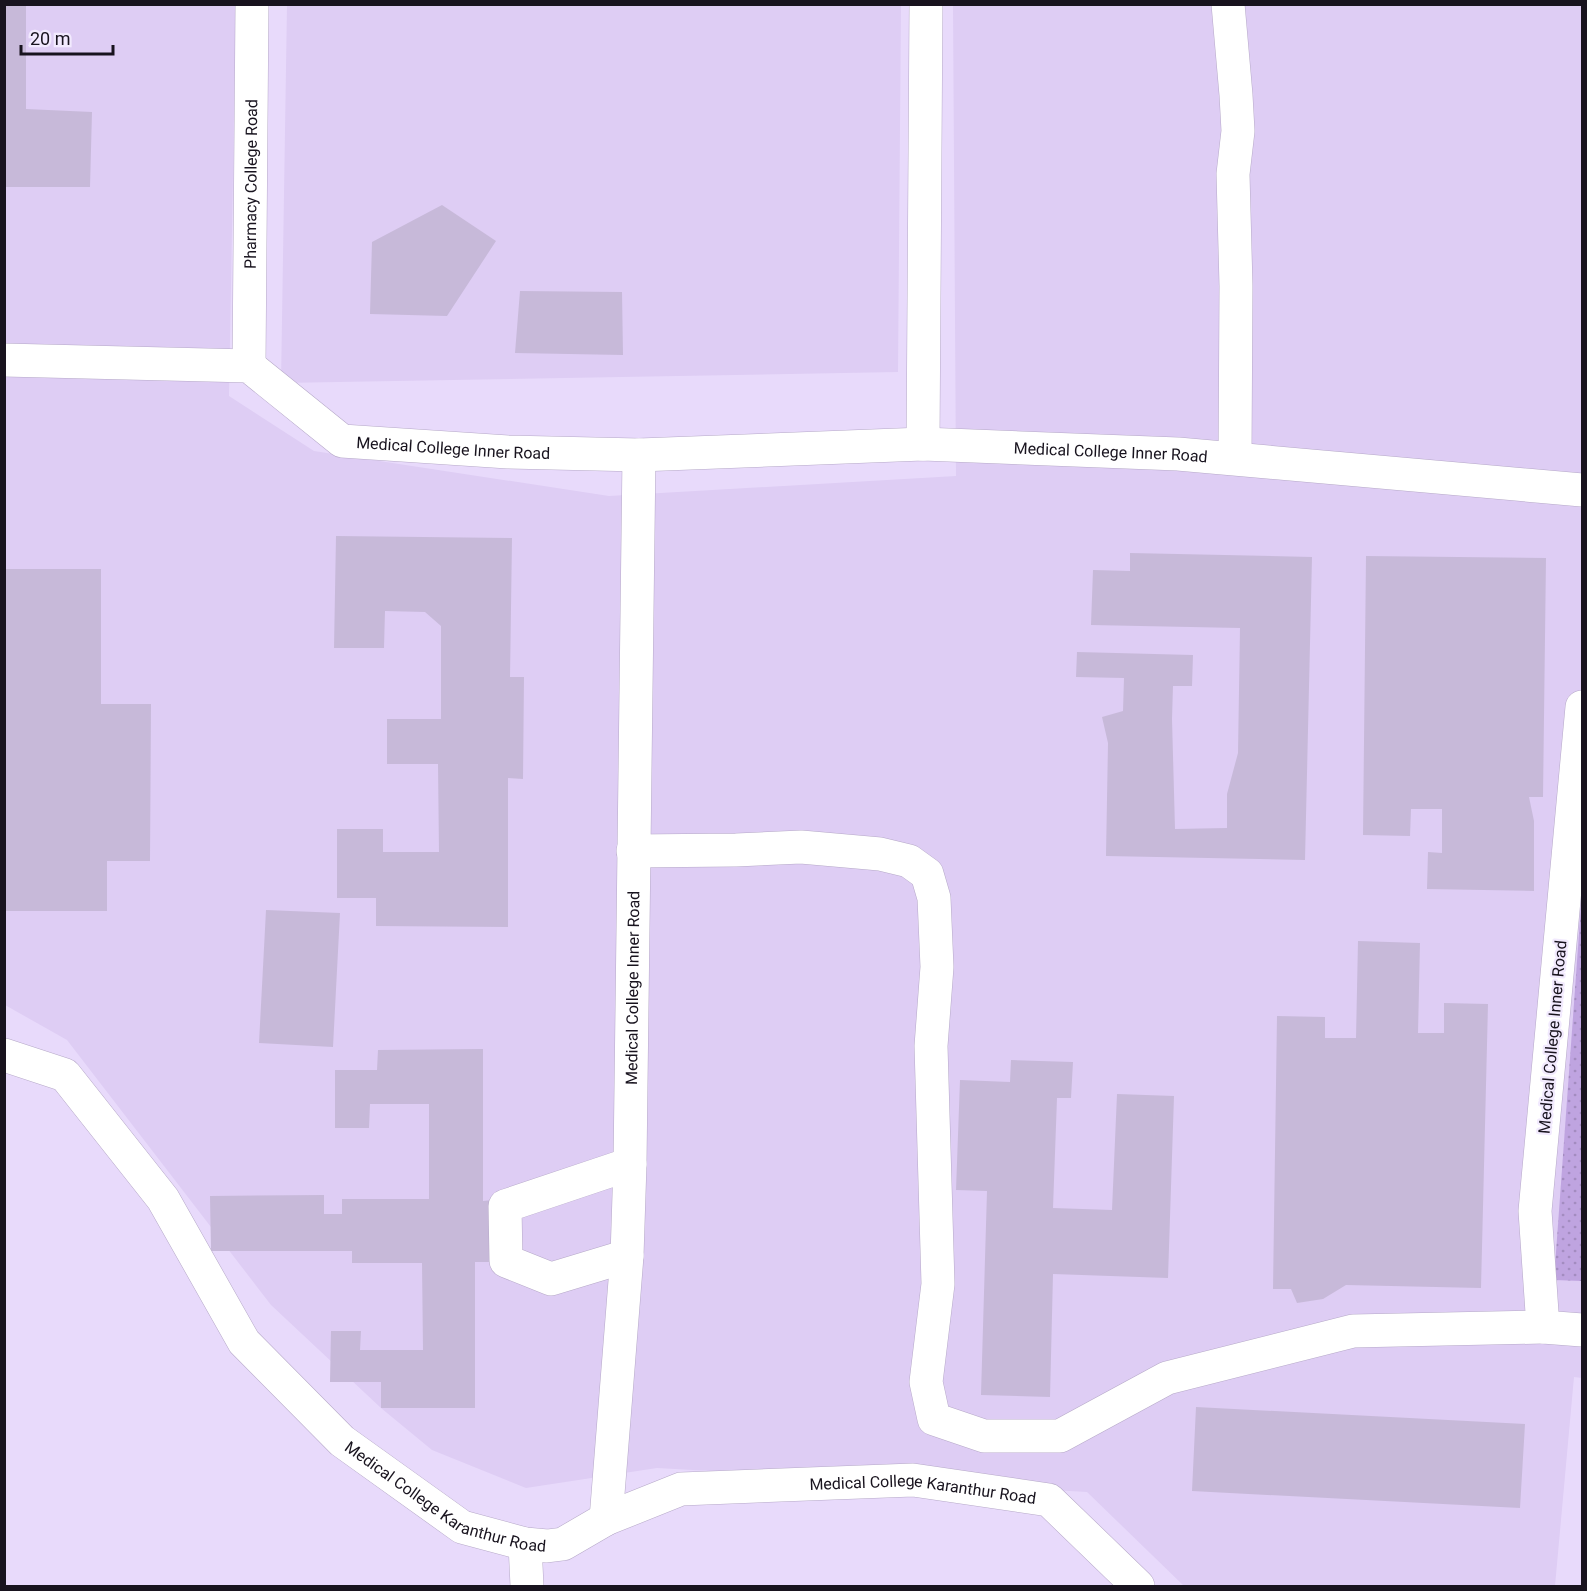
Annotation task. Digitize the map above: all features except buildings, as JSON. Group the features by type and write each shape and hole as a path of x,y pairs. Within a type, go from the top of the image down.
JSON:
{"street":[{"name":"Pharmacy College Road","path":"249,366 252,4"},
{"path":"922,444 926,4"},
{"path":"1228,4 1238,131 1233,174 1236,286 1235,458"},
{"path":"4,360 249,366"},
{"name":"Medical College Inner Road","path":"249,366 342,441 508,452 639,455 922,444 1235,458 1582,490"},
{"name":"Medical College Inner Road","path":"606,1520 627,1256 630,1164 639,455"},
{"name":"Medical College Inner Road","path":"1543,1327 1535,1211 1582,707"},
{"path":"633,850 736,850 801,847 880,854 909,861 927,874 934,898 937,967 932,1046 938,1284 926,1382 934,1419 984,1436 1060,1436 1167,1378 1353,1331 1543,1327 1582,1330"},
{"name":"Medical College Karanthur Road","path":"4,1055 65,1075 163,1199 244,1342 342,1441 462,1527 525,1544 547,1546 563,1544 606,1520 681,1489 913,1480 1049,1500 1138,1587"},
{"path":"627,1256 551,1279 506,1261 505,1206 630,1164"},
{"path":"525,1544 527,1587"}],"shaded area":[{"path":"5,5 236,5 229,396 314,451 609,496 956,476 953,5 1582,5 1582,1378 1574,1377 1555,1586 1184,1586 1087,1492 657,1468 526,1488 432,1450 381,1408 271,1305 67,1040 5,1005"},
{"path":"287,5 901,5 898,372 281,383"},
{"path":"1582,892 1582,1281 1554,1280"}]}
